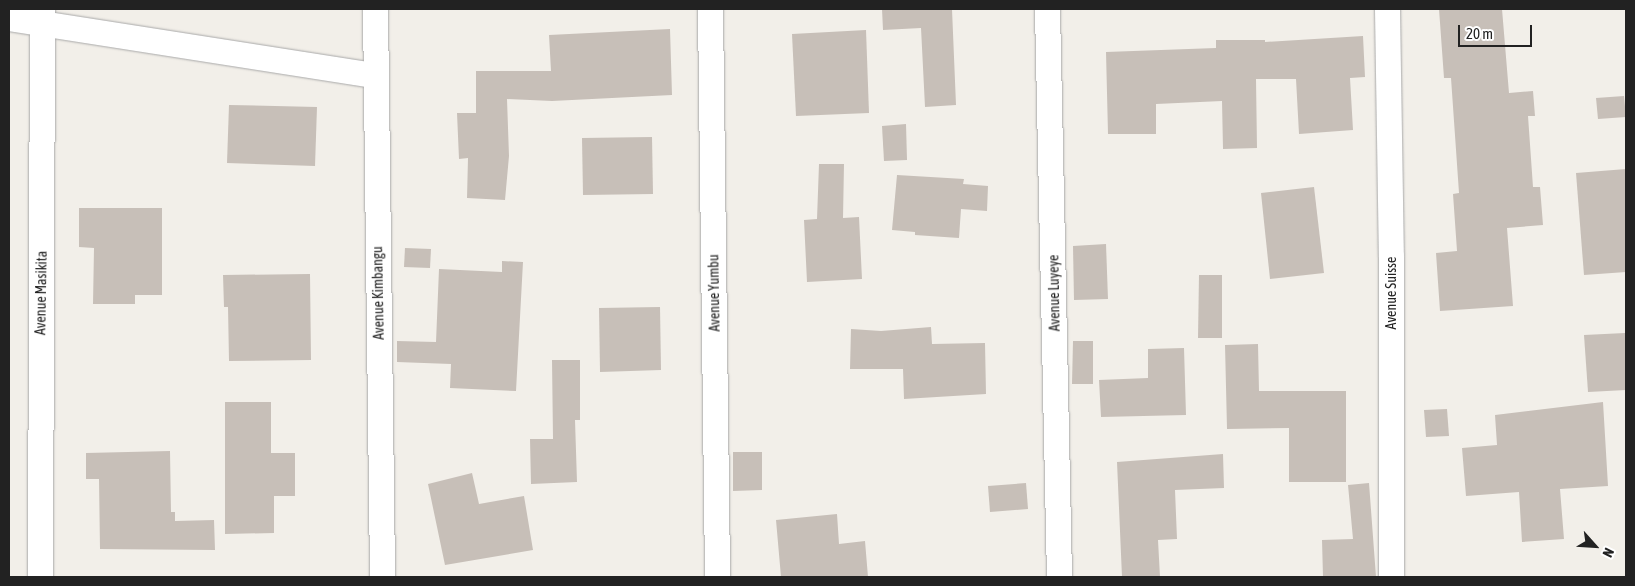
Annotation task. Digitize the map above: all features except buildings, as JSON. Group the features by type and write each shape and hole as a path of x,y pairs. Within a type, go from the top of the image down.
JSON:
{"street":[{"name":"Avenue Kimbangu","path":"375,9 382,577"},
{"name":"Avenue Yumbu","path":"710,9 717,577"},
{"name":"Avenue Luyeye","path":"1047,9 1059,577"},
{"name":"Avenue Suisse","path":"1387,9 1392,256 1391,577"},
{"path":"9,18 43,16 375,74"},
{"name":"Avenue Masikita","path":"40,577 43,16"}]}
